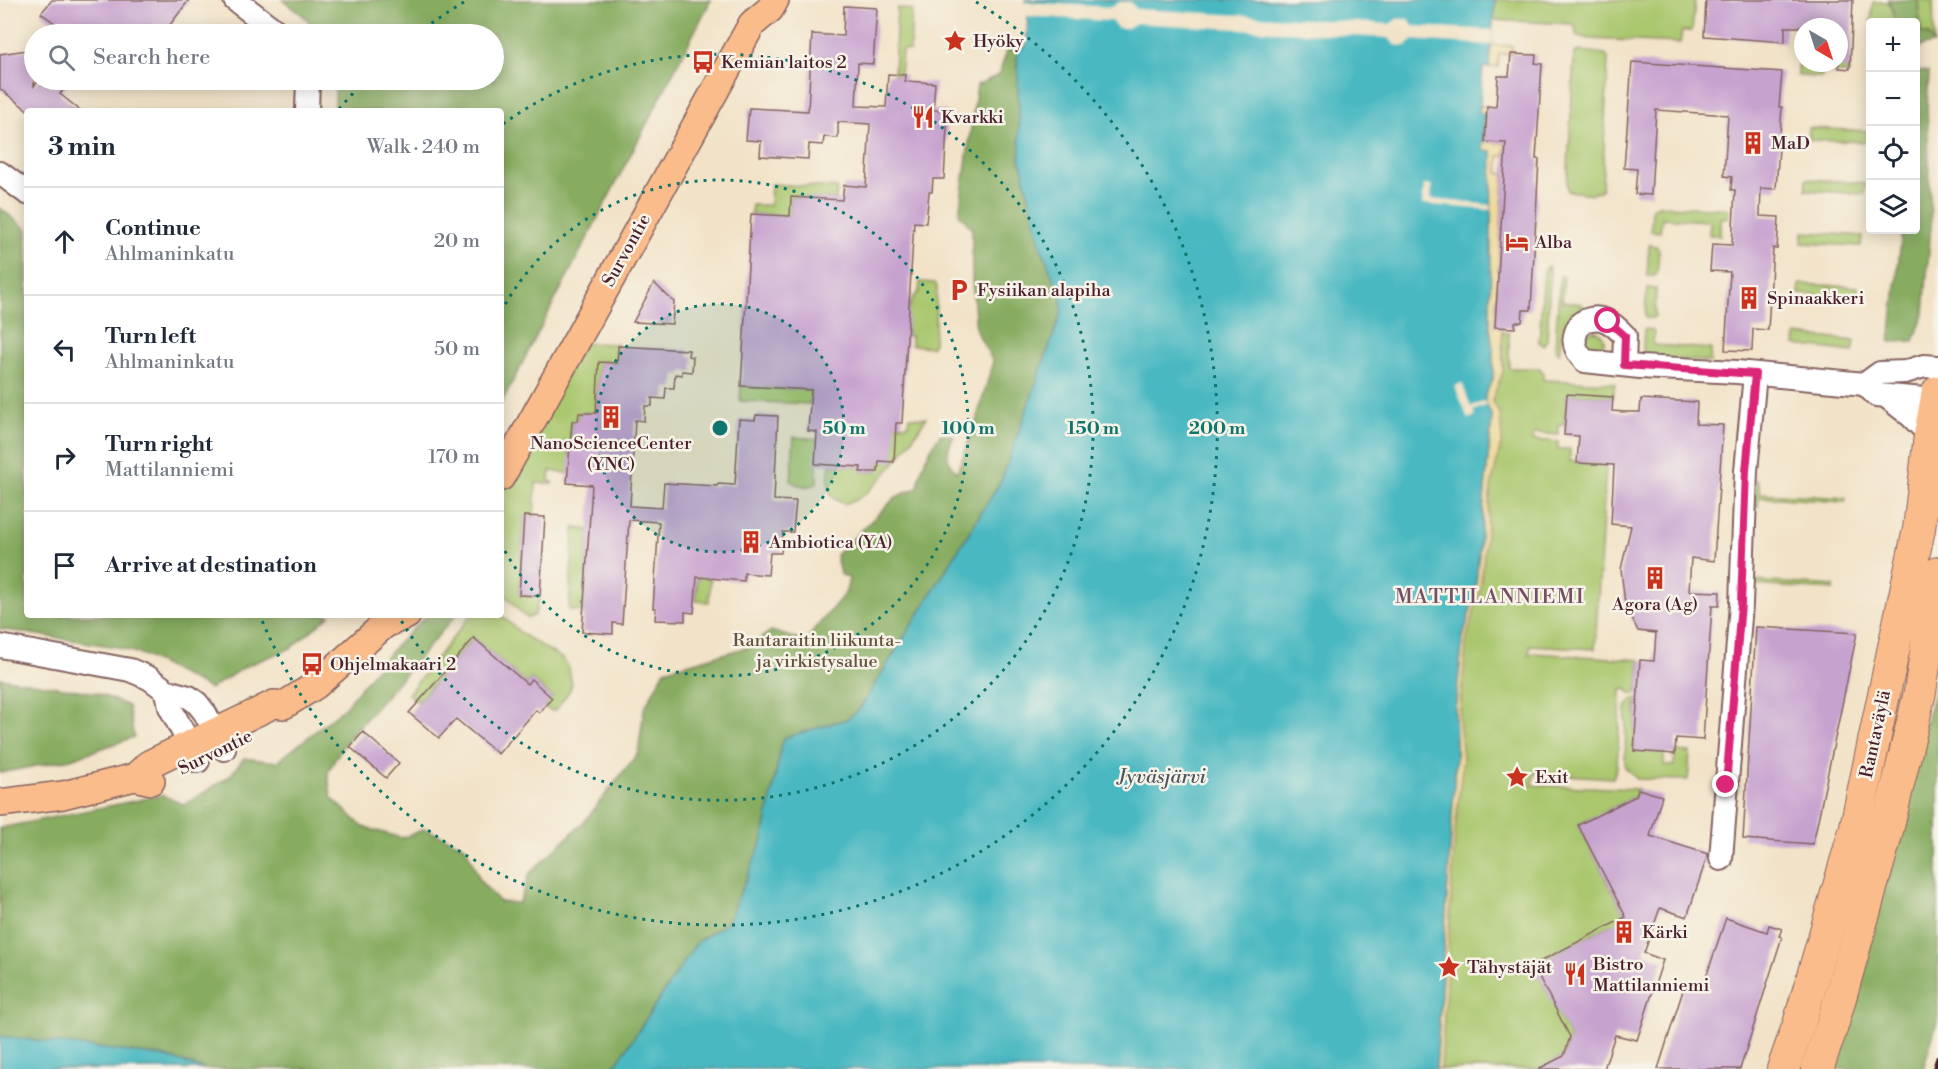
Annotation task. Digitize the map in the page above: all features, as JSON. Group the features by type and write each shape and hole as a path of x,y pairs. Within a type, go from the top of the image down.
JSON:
{"highway":[{"name":"Rantaväylä","path":"1783,1069 1799,1024 1855,831 1919,529 1930,435 1938,397"},
{"name":"Rantaväylä","path":"1817,1069 1832,1026 1885,839 1920,692 1938,573"}],"main road":[{"name":"Survontie","path":"504,471 753,12 770,9 775,0"},
{"name":"Survontie","path":"0,803 63,795 135,777 148,764 194,753 220,741 274,704 284,705 316,685 394,618"}],"street":[{"path":"234,0 266,24"},
{"path":"307,108 308,90"},
{"path":"0,173 24,191"},
{"path":"1624,365 1865,384 1876,395 1887,397 1938,397"},
{"path":"1865,384 1880,373 1905,372 1924,366 1938,367"},
{"path":"1721,859 1741,604 1746,471 1755,374"},
{"path":"1887,397 1930,435"},
{"path":"0,646 130,670 149,678 167,691 189,697 197,703 220,741"},
{"path":"167,691 170,707 194,753"}],"green space":[{"path":"283,0 711,0 504,398 504,108 335,108 335,90 504,90 504,24 311,24"},
{"path":"1495,0 1695,0 1692,31 1682,31 1680,43 1590,39 1577,36 1574,24 1494,20"},
{"path":"1888,0 1918,0 1920,18 1894,18 1893,8"},
{"path":"1918,0 1933,0 1934,44 1929,35 1921,33"},
{"path":"1873,2 1888,2 1893,8 1894,18 1871,18"},
{"path":"897,8 912,10 910,51 902,50 900,75 894,75"},
{"path":"1920,22 1921,33 1929,35 1934,44 1921,46"},
{"name":"Rantaraitin liikunta- ja virkistysalue","path":"1017,47 1020,158 1041,247 1061,297 1062,311 1001,481 859,710 847,719 783,738 763,839 728,922 697,942 617,1063 609,1069 205,1069 162,1056 0,1036 0,828 163,795 184,805 230,776 244,758 277,762 343,709 391,651 424,618 453,618 344,744 328,772 331,797 363,827 402,838 425,829 465,846 481,882 500,902 519,903 530,873 584,822 638,753 644,709 665,670 748,647 771,631 805,641 846,592 849,578 840,574 836,555 896,497 918,487 926,459 941,434 954,436 948,459 957,472 975,425 993,362 976,330 972,278 972,228 959,214 977,85 999,75 1007,50"},
{"path":"1576,52 1605,54 1608,58 1602,189 1595,193 1568,191 1567,187 1574,58"},
{"path":"1848,62 1850,62 1849,73 1823,72 1848,72"},
{"path":"1920,71 1929,72 1927,107 1931,225 1924,313 1914,341 1890,342 1902,234 1920,234"},
{"path":"1798,72 1823,72 1822,77 1798,76"},
{"path":"1809,128 1866,131 1866,142 1809,140"},
{"path":"1806,179 1865,183 1864,194 1806,190"},
{"path":"771,184 837,188 836,200 791,197 790,216 751,214 752,205 770,205"},
{"path":"1658,205 1729,209 1727,218 1720,218 1720,235 1709,235 1710,221 1662,218 1660,232 1651,231 1652,208"},
{"path":"0,208 24,227 24,618 326,618 291,648 246,666 210,689 143,655 117,647 0,629"},
{"path":"1803,232 1862,236 1861,246 1802,243"},
{"path":"1649,245 1656,246 1659,250 1657,274 1654,276 1647,276"},
{"path":"1548,266 1550,272 1547,340 1543,345 1539,342 1544,271"},
{"path":"1560,276 1564,276 1562,301 1582,304 1583,308 1575,312 1566,322 1559,353 1555,348"},
{"path":"920,282 935,283 937,287 934,343 931,347 911,345 911,336 907,336 909,307 919,292"},
{"path":"1800,284 1858,287 1858,298 1799,294"},
{"path":"1647,288 1656,289 1655,316 1652,318 1645,318"},
{"path":"1644,329 1652,330 1653,345 1711,349 1710,362 1645,357"},
{"path":"1594,331 1601,334 1604,341 1601,348 1594,351 1587,348 1584,341 1587,334"},
{"path":"1502,333 1509,333 1509,368 1540,368 1543,380 1615,383 1613,397 1567,394 1564,424 1559,424 1559,435 1535,433 1532,440 1558,442 1558,449 1570,449 1570,461 1606,465 1595,649 1530,645 1529,655 1533,653 1640,660 1637,693 1630,693 1627,689 1621,690 1617,767 1613,778 1535,773 1532,785 1638,789 1636,796 1578,825 1625,915 1621,928 1612,924 1534,965 1570,1037 1564,1056 1539,1069 1436,1069 1456,754 1487,405 1503,372"},
{"path":"1796,335 1855,341 1853,352 1795,345"},
{"path":"585,343 617,344 617,363 599,362 596,413 579,413 578,421 572,421 569,454 575,474 550,471 549,481 553,484 536,483 534,516 524,516 519,595 540,596 535,615 528,618 504,593 504,485"},
{"path":"741,386 811,390 810,404 740,401"},
{"path":"909,417 926,418 888,471 862,496 850,502 840,502 835,499 829,486 830,465 861,467 861,472 878,472 879,461 892,424 908,425"},
{"path":"794,437 817,439 817,483 814,485 804,486 791,481"},
{"path":"1756,480 1759,483 1759,493 1846,498 1845,502 1759,497 1758,506 1754,508"},
{"path":"574,528 589,530 584,611 569,610"},
{"path":"700,540 713,540 709,602 696,601"},
{"path":"1752,568 1754,581 1834,586 1834,590 1753,585"},
{"path":"469,618 504,618 523,635 563,659 568,666 572,683 570,690 556,710 552,711 544,707 552,697 531,679 527,684 474,638 418,702 408,694"},
{"path":"0,678 97,693 128,706 134,737 71,759 0,773"},
{"path":"1938,678 1938,1019 1923,1069 1832,1069"},
{"path":"1637,698 1634,750 1664,753 1664,765 1674,766 1675,751 1690,752 1688,780 1637,779 1625,767 1626,707"}],"sand":[{"path":"1491,45 1512,46 1512,54 1499,54 1498,67 1489,67"},
{"path":"1480,106 1487,106 1485,142 1506,143 1505,156 1499,156 1498,173 1504,174 1495,326 1502,327 1503,372 1492,400 1500,414 1502,440 1491,487 1480,591 1467,637 1459,718 1463,759 1455,831 1441,1069 1436,1069 1456,754 1455,709 1463,637 1475,593 1492,417 1485,401 1485,395 1493,379 1490,327 1491,151 1483,150 1484,114 1479,113"}],"water":[{"name":"Jyväsjärvi","path":"1025,0 1495,0 1489,67 1483,67 1479,113 1484,114 1483,150 1492,151 1490,327 1493,379 1485,395 1485,401 1492,417 1475,593 1463,637 1455,709 1456,754 1436,1069 609,1069 617,1063 697,942 728,922 763,839 783,738 847,719 859,710 1001,481 1062,311 1061,297 1041,247 1020,158 1017,47 1026,47 1028,16"},
{"path":"0,1036 162,1056 205,1069 0,1069"}],"pier":[{"path":"1022,2 1112,7 1119,2 1130,2 1137,9 1390,24 1397,19 1409,19 1413,26 1493,30 1491,45 1414,40 1406,46 1395,45 1389,38 1136,23 1128,28 1118,28 1111,21 1025,16"},
{"path":"1424,185 1432,186 1431,199 1491,205 1491,210 1422,204"},
{"path":"1462,383 1471,407 1485,401 1487,405 1473,411 1475,416 1468,419 1455,386"}],"building":[{"path":"52,0 189,0 171,24 56,24 41,13"},
{"path":"1706,0 1853,0 1850,69 1848,69 1848,18 1794,18 1794,27 1785,27 1785,42 1704,36"},
{"path":"844,6 877,8 873,64 858,63 856,106 886,107 888,74 906,75 905,81 935,83 933,110 948,111 944,179 933,179 932,192 929,192 926,223 914,222 902,423 896,423 894,462 879,461 878,472 860,472 861,467 815,464 817,432 808,431 811,390 741,386 751,214 790,216 791,197 842,200 844,185 866,187 870,124 838,122 838,138 824,137 823,145 809,144 808,159 760,156 761,141 746,140 749,108 808,111 812,34 843,36"},
{"path":"24,50 24,90 63,90 60,94 77,108 25,108 0,89 0,54"},
{"name":"Alba","path":"1511,54 1536,55 1535,63 1542,64 1531,310 1523,310 1522,322 1515,322 1515,328 1495,327 1506,143 1485,142 1487,106 1496,107 1498,76 1509,76"},
{"name":"MaD","path":"1632,62 1782,72 1776,189 1761,188 1760,216 1779,217 1777,249 1773,248 1768,330 1753,329 1752,351 1725,350 1730,272 1710,271 1712,244 1732,245 1735,190 1731,190 1732,177 1724,176 1728,115 1656,110 1651,195 1635,194 1637,169 1624,168"},
{"path":"654,283 674,302 672,324 633,322"},
{"path":"618,346 689,350 688,356 693,357 692,372 682,371 682,375 675,374 674,388 666,388 665,399 652,398 652,406 645,406 644,421 635,420 630,506 662,508 664,483 735,485 739,419 755,420 756,415 778,416 774,500 796,501 793,532 783,532 781,553 770,553 768,575 744,573 744,581 697,577 694,613 685,612 685,621 655,620 656,608 653,608 659,522 629,520 622,624 613,623 613,634 582,632 592,485 567,483 572,421 578,421 579,413 596,413 599,362 617,363"},
{"name":"Agora (Ag)","path":"1567,394 1613,397 1612,411 1625,412 1640,412 1641,399 1697,402 1696,424 1723,425 1714,561 1691,558 1689,591 1720,592 1719,606 1712,606 1703,740 1676,738 1675,754 1634,751 1640,660 1654,661 1656,633 1638,631 1625,604 1621,569 1631,526 1611,524 1614,465 1577,463 1579,436 1564,435"},
{"path":"524,516 545,517 540,596 519,595"},
{"path":"1756,627 1857,633 1813,844 1743,839"},
{"path":"474,638 527,684 531,679 552,698 539,713 536,710 498,754 456,719 439,738 409,713"},
{"path":"363,732 399,763 386,778 350,747"},
{"name":"Kärki","path":"1638,789 1662,796 1650,836 1708,854 1687,917 1660,908 1644,953 1663,960 1637,1040 1615,1035 1604,1069 1538,1069 1564,1056 1570,1037 1533,965 1626,917 1578,825 1636,796"},
{"path":"1726,918 1767,932 1769,925 1782,929 1779,936 1782,937 1740,1069 1658,1069 1685,984 1702,989"}],"railway":[{"path":"1934,1069 1938,1057"}],"place":[{"name":"Hyöky","path":"955,41"},
{"name":"Kemian laitos 2","path":"703,62"},
{"name":"Kvarkki","path":"923,117"},
{"name":"MaD","path":"1753,143"},
{"name":"Alba","path":"1517,242"},
{"name":"Fysiikan alapiha","path":"959,290"},
{"name":"Spinaakkeri","path":"1749,298"},
{"name":"NanoScienceCenter (YNC)","path":"611,417"},
{"name":"Ambiotica (YA)","path":"751,542"},
{"name":"Agora (Ag)","path":"1655,578"},
{"name":"Ohjelmakaari 2","path":"312,664"},
{"name":"Exit","path":"1517,777"},
{"name":"Kärki","path":"1624,932"},
{"name":"Tähystäjät","path":"1449,967"},
{"name":"Bistro Mattilanniemi","path":"1575,974"}],"district":[{"name":"MATTILANNIEMI","path":"1490,596"}],"route":[{"path":"1608,321 1625,336 1624,365 1755,374 1746,471 1741,604 1726,785"}]}
